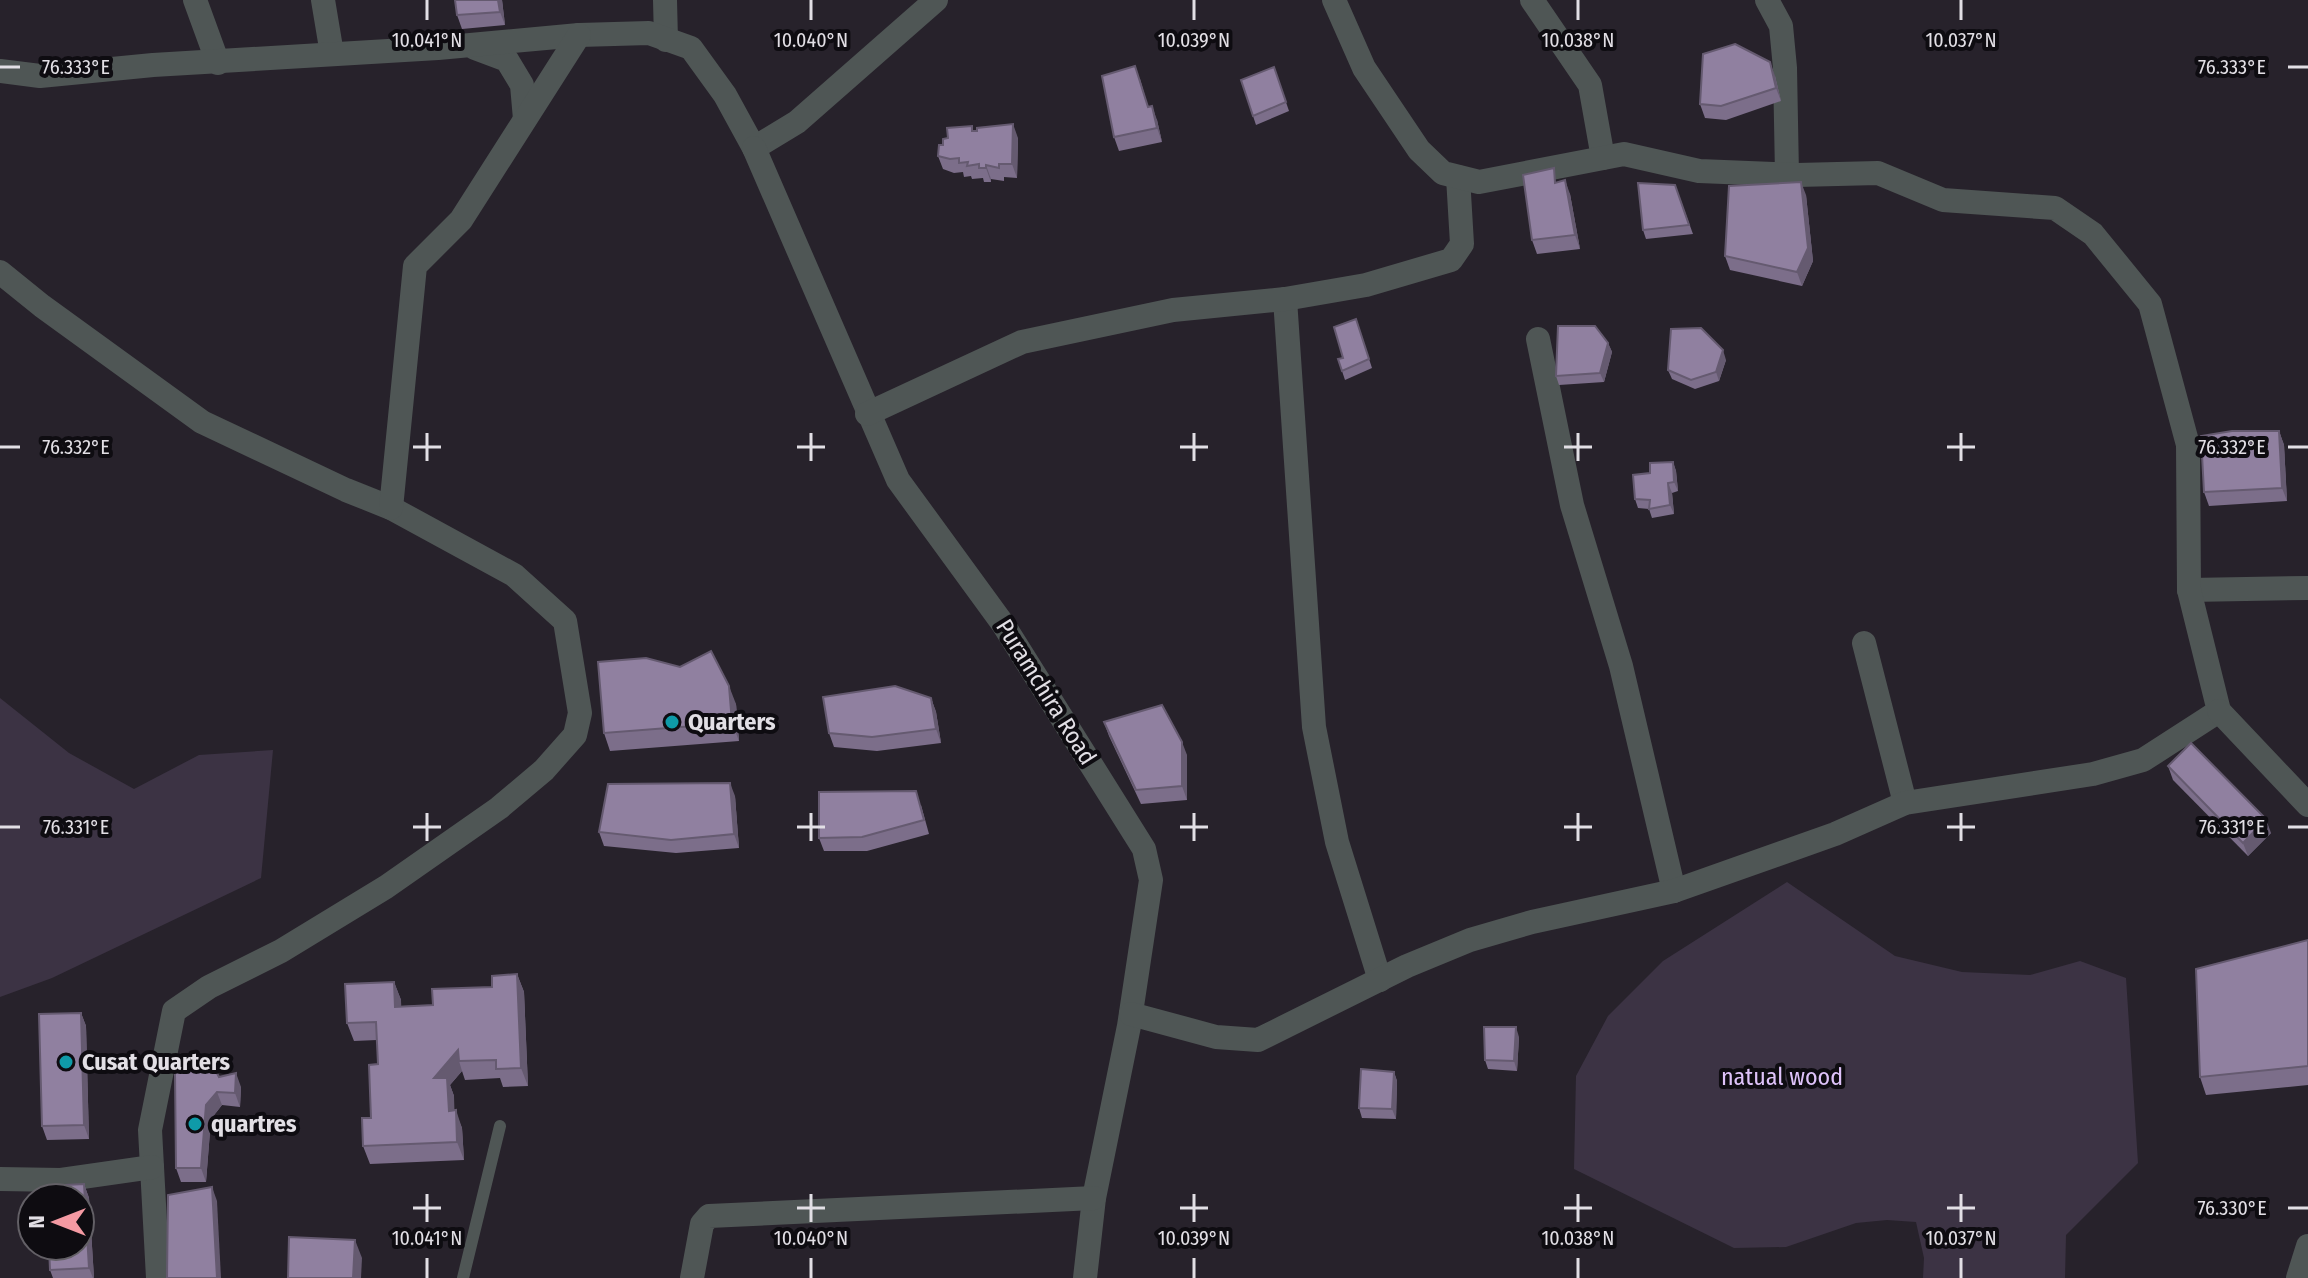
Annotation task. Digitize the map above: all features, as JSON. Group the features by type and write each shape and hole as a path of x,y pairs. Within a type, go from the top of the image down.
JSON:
{"street":[{"path":"195,0 218,63"},
{"path":"323,0 332,54"},
{"path":"0,71 40,76 579,35 649,33 666,40 665,0"},
{"path":"754,148 797,122 936,0"},
{"path":"1334,0 1364,68 1419,150 1443,173 1479,182 1624,154 1699,171 1787,175 1878,173 1943,200 2055,208 2093,234 2150,304 2188,445 2189,590 2219,711 2308,805"},
{"path":"1532,0 1590,85 1603,158"},
{"path":"1767,0 1781,26 1787,175"},
{"path":"391,508 415,266 461,220 579,35"},
{"name":"Puramchira Road","path":"666,40 691,48 725,95 754,148 898,480 1003,624 1144,849 1151,880 1131,1014 1094,1198 1085,1278"},
{"path":"468,45 507,60 522,85 525,119"},
{"path":"867,414 1022,342 1173,310 1285,299 1366,285 1451,260 1462,244 1458,177"},
{"path":"0,272 202,422 391,508 514,575 565,621 580,713 575,735 544,770 499,808 386,887 281,951 209,987 174,1011 150,1130 158,1278"},
{"path":"1285,299 1314,727 1337,842 1380,980"},
{"path":"1538,339 1572,505 1621,666 1674,891"},
{"path":"2189,590 2308,588"},
{"path":"1864,643 1905,803"},
{"path":"1131,1014 1216,1037 1258,1040 1470,940 1544,919 1674,891 1835,834 1905,803 2093,774 2143,760 2219,711"},
{"path":"0,1179 61,1180 152,1167"},
{"path":"692,1278 702,1224 709,1216 1094,1198"},
{"path":"2298,1278 2308,1246"}],"lane":[{"path":"463,1278 500,1126"}],"green space":[{"path":"0,698 69,753 134,789 199,755 273,750 261,878 52,978 0,997"},
{"name":"natual wood","path":"1787,882 1895,956 1962,972 2030,975 2080,961 2126,978 2138,1163 2066,1235 2065,1278 1923,1278 1924,1258 1916,1222 1887,1220 1856,1223 1786,1247 1734,1248 1574,1169 1576,1076 1608,1016 1663,961"}],"building":[{"path":"455,0 498,0 500,12 457,15"},
{"path":"1735,44 1770,62 1776,88 1721,106 1700,104 1703,54"},
{"path":"1135,66 1148,107 1152,106 1157,128 1114,137 1102,76"},
{"path":"1274,67 1286,102 1253,116 1241,80"},
{"path":"1013,124 1012,164 999,164 999,168 986,165 986,168 979,168 979,164 967,166 968,162 959,163 959,158 938,156 939,145 943,145 943,139 948,138 947,128 972,126 972,131 977,131 977,128"},
{"path":"1554,168 1555,183 1565,180 1575,235 1532,240 1523,175"},
{"path":"1801,182 1808,248 1797,272 1725,256 1729,186"},
{"path":"1638,183 1675,185 1689,225 1643,230"},
{"path":"1356,319 1369,359 1342,371 1338,359 1343,358 1334,327"},
{"path":"1558,326 1595,326 1608,343 1600,373 1556,376"},
{"path":"1701,328 1723,350 1716,372 1691,380 1668,370 1671,329"},
{"path":"2232,431 2279,431 2282,488 2204,492 2201,436"},
{"path":"1673,462 1674,482 1668,483 1670,505 1649,509 1650,500 1635,499 1633,475 1650,473 1650,463"},
{"name":"Quarters","path":"711,651 729,686 732,723 604,733 598,662 646,658 680,667"},
{"path":"895,686 931,698 936,729 872,737 829,733 823,697"},
{"path":"1162,705 1182,742 1182,786 1136,790 1104,722"},
{"path":"2191,743 2266,819 2243,843 2168,766"},
{"name":"Quarters","path":"730,783 734,834 671,840 599,832 608,784"},
{"path":"916,791 924,820 862,837 819,838 819,792"},
{"path":"2308,940 2308,1066 2200,1077 2196,969"},
{"path":"517,974 521,1068 496,1069 496,1060 459,1061 458,1050 434,1078 447,1078 449,1111 456,1110 457,1142 363,1146 362,1118 371,1118 369,1065 378,1064 376,1022 347,1023 345,984 394,982 395,1007 433,1005 432,989 492,987 492,976"},
{"name":"Cusat Quarters","path":"81,1013 84,1125 42,1126 39,1014"},
{"path":"1484,1027 1516,1027 1514,1061 1485,1060"},
{"name":"quartres","path":"192,1059 210,1060 219,1077 236,1073 235,1093 217,1092 206,1105 201,1168 176,1168 175,1073"},
{"path":"1361,1069 1394,1072 1392,1109 1359,1108"},
{"name":"quartres","path":"212,1187 217,1278 167,1278 168,1195"},
{"path":"289,1237 355,1240 353,1278 288,1278"},
{"path":"50,1262 89,1262 89,1268 50,1270"}],"place":[{"name":"Quarters","path":"672,722"},
{"name":"Cusat Quarters","path":"66,1062"},
{"name":"quartres","path":"195,1124"}]}
